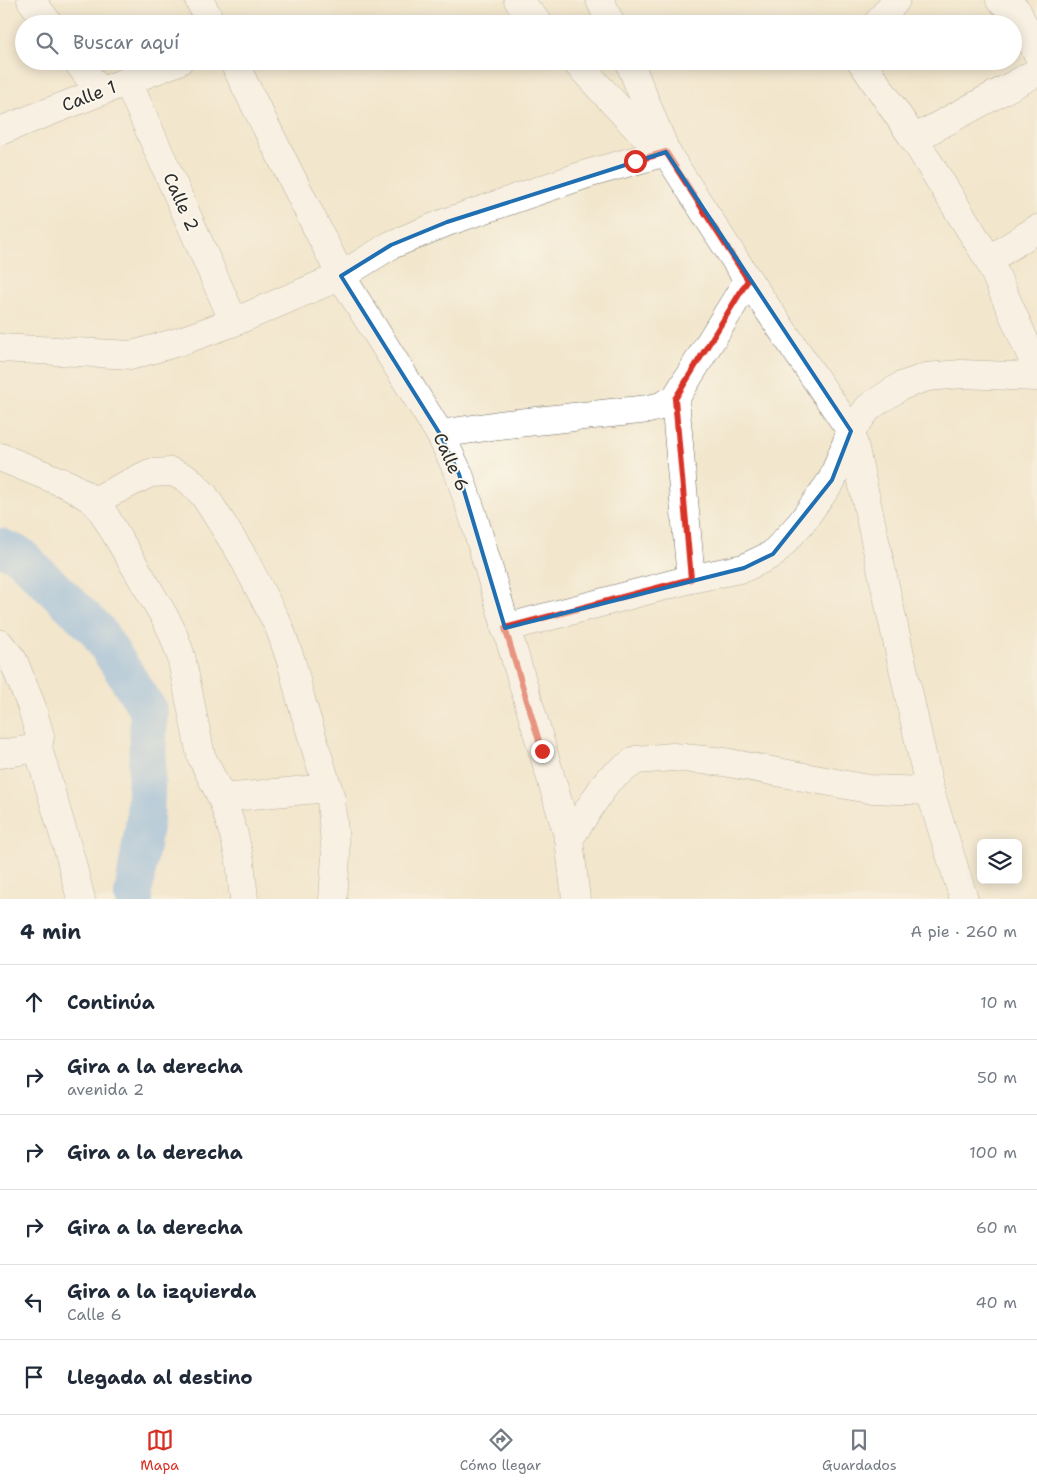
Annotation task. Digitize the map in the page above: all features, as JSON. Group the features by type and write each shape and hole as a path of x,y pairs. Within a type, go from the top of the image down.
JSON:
{"street":[{"path":"31,0 42,15"},
{"path":"199,0 207,15"},
{"path":"518,0 531,15"},
{"path":"600,0 607,15"},
{"path":"884,15 896,0"},
{"path":"1022,20 1037,53"},
{"path":"84,70 99,91"},
{"name":"Calle 1","path":"0,131 157,70"},
{"name":"Calle 6","path":"238,70 341,276 440,434 459,474 569,839 576,899"},
{"path":"583,70 636,126 666,152"},
{"path":"633,70 666,152 748,280 851,431 930,791 964,899"},
{"path":"867,70 914,139 989,260 1037,369"},
{"path":"914,139 1037,72"},
{"name":"Calle 2","path":"128,82 234,322"},
{"path":"0,348 133,355 182,341 234,322 341,276 391,245 447,222 587,174 666,152"},
{"path":"989,260 1037,229"},
{"path":"691,579 675,399 748,280"},
{"path":"505,628 691,579 744,568 773,554 801,523 832,480 851,431 869,407 900,386 928,377 961,374 1037,377"},
{"path":"440,434 499,425 649,409 675,399"},
{"path":"0,457 71,486 94,501 146,584 172,631 184,672 202,756 222,798 234,835 240,860 244,899"},
{"path":"94,501 150,473 172,472 188,479 204,495 242,555 280,629 328,788 332,808 336,856 333,899"},
{"path":"0,644 13,660 31,705 40,736 38,748 81,899"},
{"path":"0,754 38,748"},
{"path":"569,839 608,780 636,760 673,757 724,762 868,789 930,791"},
{"path":"222,798 328,788"}],"highlighted area":[{"path":"666,152 851,431 832,480 773,554 744,568 505,628 459,474 440,434 341,276 391,245 447,222"}],"waterway":[{"path":"0,547 19,555 97,630 149,711 145,820 133,895 134,899"}],"route":[{"path":"542,751 505,628 691,579 675,399 748,280 666,152 635,161"}]}
